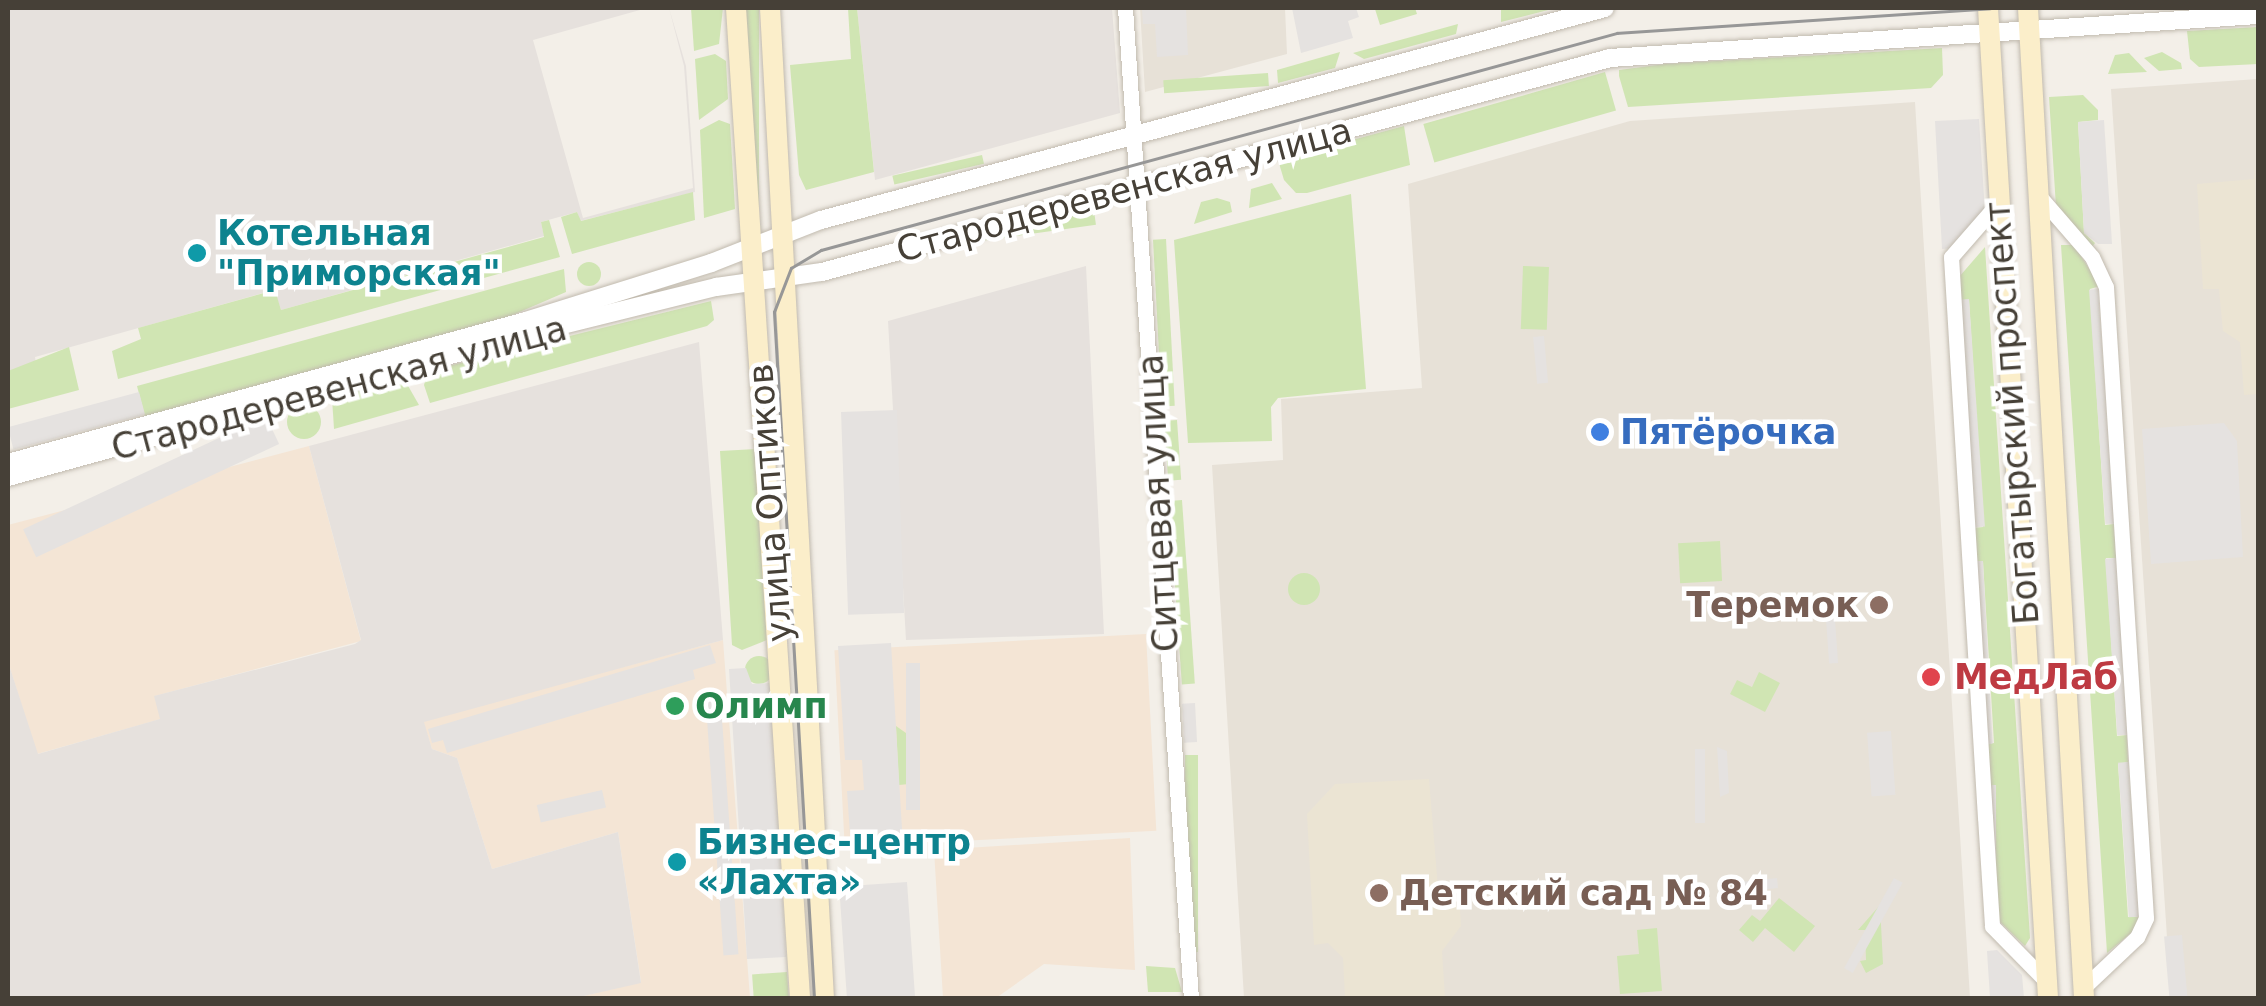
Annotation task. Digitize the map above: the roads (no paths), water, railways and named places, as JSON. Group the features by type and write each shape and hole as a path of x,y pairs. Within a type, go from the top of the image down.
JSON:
{"main road":[{"name":"улица Оптиков","path":"736,8 800,998"},
{"name":"улица Оптиков","path":"770,8 824,998"},
{"name":"Богатырский проспект","path":"1988,8 2048,991"},
{"name":"Богатырский проспект","path":"2028,18 2084,992"}],"street":[{"name":"Ситцевая улица","path":"1125,8 1191,998"},
{"name":"Стародеревенская улица","path":"8,463 526,321 782,235 1134,134 1605,8"},
{"name":"Стародеревенская улица","path":"8,478 530,333 755,281 783,278 1633,54 1989,31 2028,18 2258,15"},
{"path":"2040,196 2092,257 2106,287 2146,918 2138,937 2084,992"},
{"path":"2000,202 1951,257 1986,835 1992,926 2048,991"}],"tram line":[{"path":"814,998 774,312 791,268 821,250 1617,33 1989,8"}],"place":[{"name":"Котельная \"Приморская\"","path":"197,253"},
{"name":"Пятёрочка","path":"1600,432"},
{"name":"Теремок","path":"1879,605"},
{"name":"МедЛаб","path":"1931,677"},
{"name":"Олимп","path":"675,706"},
{"name":"Бизнес-центр «Лахта»","path":"677,862"},
{"name":"Детский сад № 84","path":"1379,893"}]}
